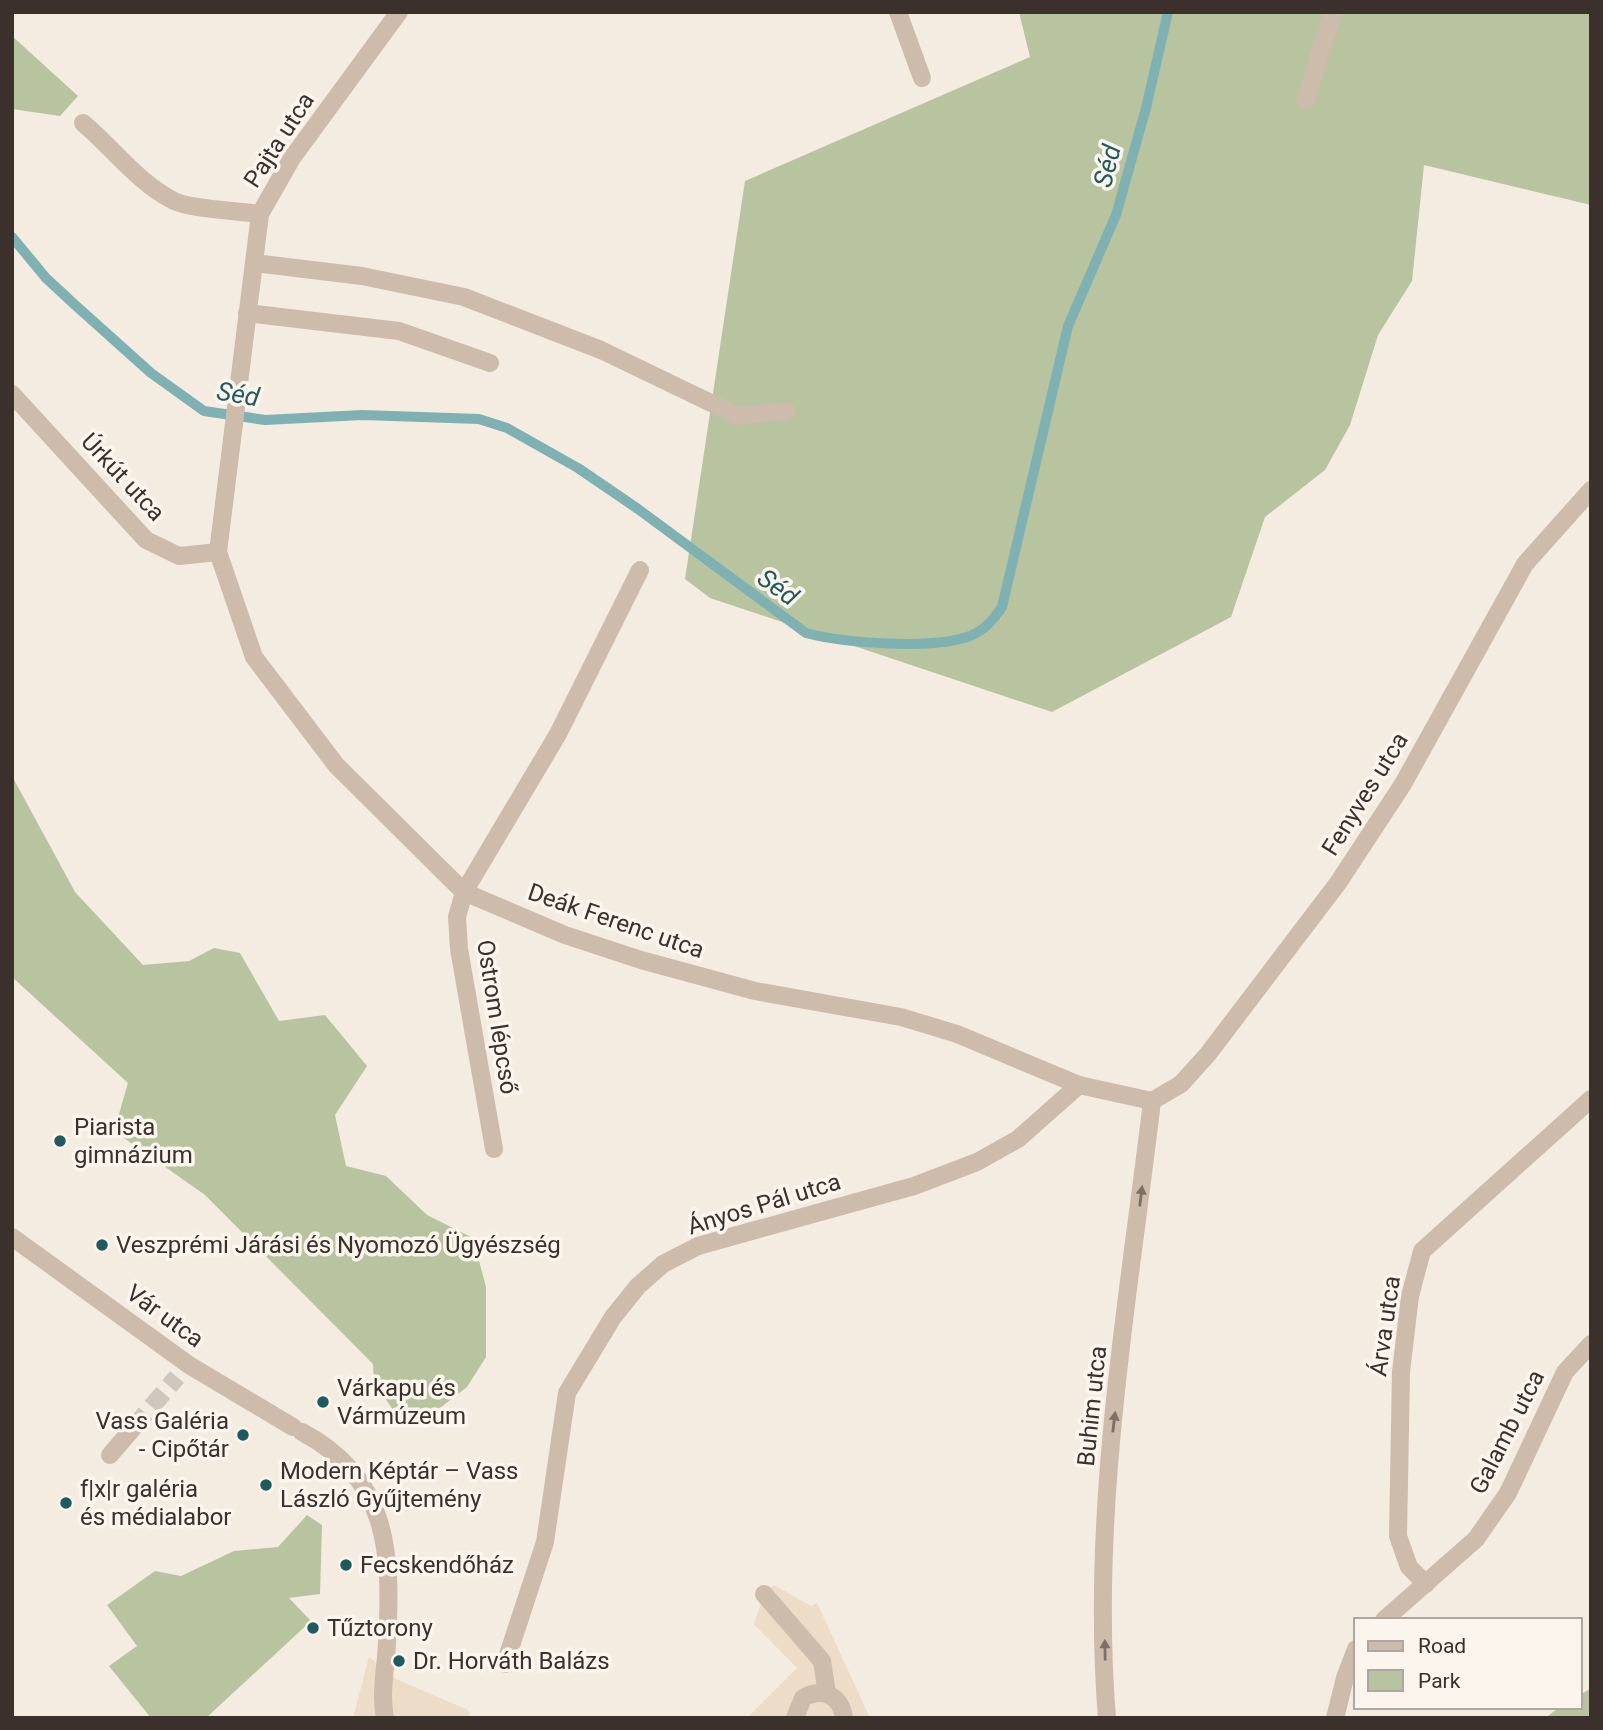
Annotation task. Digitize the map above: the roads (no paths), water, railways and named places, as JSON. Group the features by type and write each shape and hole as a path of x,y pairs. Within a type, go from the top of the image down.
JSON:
{"street":[{"name":"Pajta utca","path":"234,440 260,214 292,158 399,12"},
{"path":"898,12 922,78"},
{"path":"1306,100 1333,12"},
{"path":"83,123 113,148 138,177 176,203 260,214"},
{"path":"254,263 362,276 464,297 601,350 738,416 786,411"},
{"path":"247,313 399,331 490,363"},
{"name":"Úrkút utca","path":"12,394 146,540 178,556 218,552"},
{"name":"Deák Ferenc utca","path":"234,440 218,552 254,657 336,765 464,892 565,935 640,960 755,991 901,1017 957,1034 1079,1085 1152,1101"},
{"name":"Fenyves utca","path":"1152,1101 1181,1084 1208,1054 1338,883 1403,784 1525,564 1591,490"},
{"path":"464,892 558,734 640,570"},
{"name":"Ostrom lépcső","path":"464,892 457,917 459,948 494,1149"},
{"name":"Ányos Pál utca","path":"505,1664 545,1542 566,1393 612,1317 638,1286 663,1264 698,1246 915,1186 977,1162 1018,1139 1079,1085"},
{"name":"Árva utca","path":"1426,1584 1409,1567 1398,1536 1401,1372 1410,1296 1422,1251 1591,1099"},
{"name":"Buhim utca","path":"1107,1718 1104,1603 1112,1437 1152,1101"},
{"name":"Vár utca","path":"12,1237 183,1371 322,1443 345,1462 365,1488 382,1524 388,1609 382,1699 385,1718"},
{"name":"Galamb utca","path":"1386,1618 1476,1539 1514,1482 1565,1372 1591,1344"},
{"path":"110,1455 134,1427"},
{"path":"764,1594 822,1661 827,1693"},
{"path":"1335,1718 1354,1654"},
{"path":"795,1718 803,1698 810,1694 827,1693 839,1702 844,1718"}],"waterway":[{"name":"Séd","path":"12,237 46,278 74,304 151,373 204,411 265,420 362,415 479,419 507,428 578,468 806,633 842,640 888,644 954,640 980,631 1002,607 1068,326 1116,215 1146,108 1168,12"}],"tunnel":[{"path":"134,1427 177,1377"}],"place":[{"name":"Piarista gimnázium","path":"60,1141"},
{"name":"Veszprémi Járási és Nyomozó Ügyészség","path":"102,1245"},
{"name":"Várkapu és Vármúzeum","path":"323,1402"},
{"name":"Vass Galéria - Cipőtár","path":"243,1435"},
{"name":"Modern Képtár – Vass László Gyűjtemény","path":"266,1485"},
{"name":"f|x|r galéria és médialabor","path":"66,1503"},
{"name":"Fecskendőház","path":"346,1565"},
{"name":"Tűztorony","path":"313,1628"},
{"name":"Dr. Horváth Balázs","path":"399,1661"}]}
